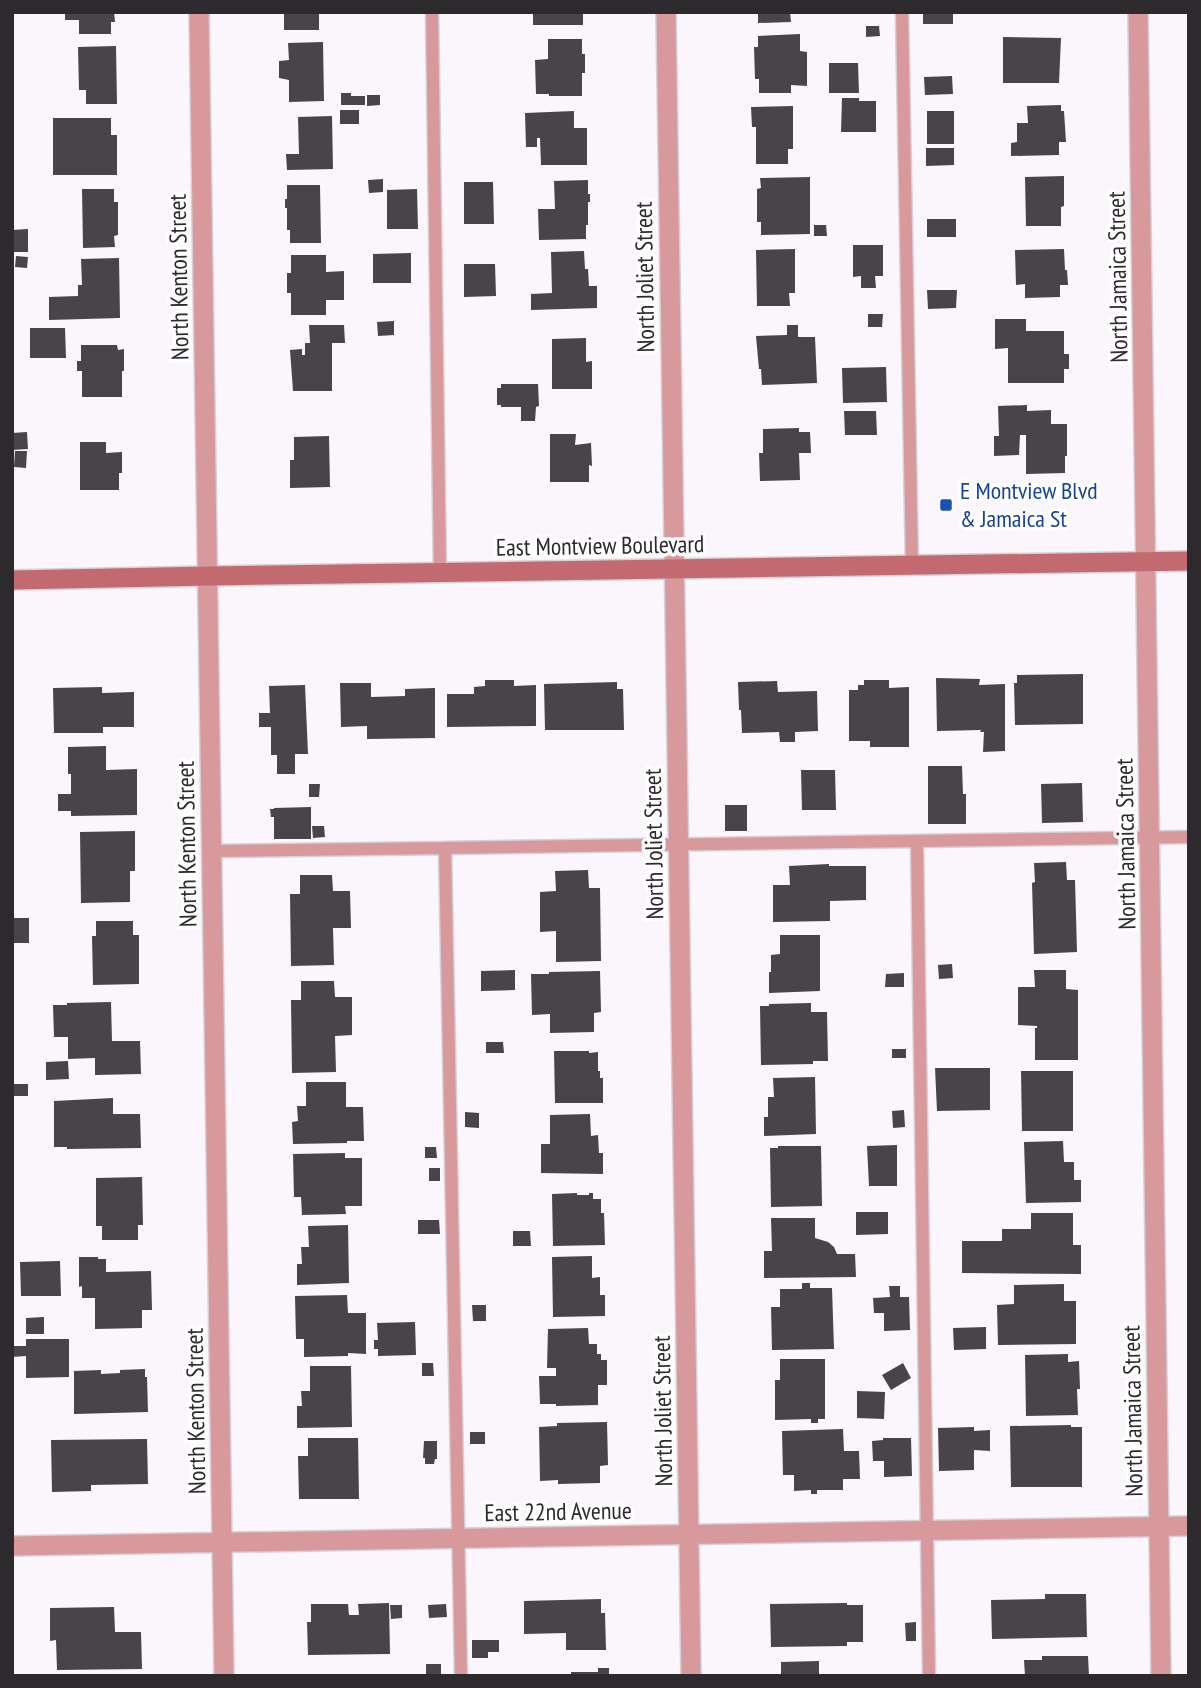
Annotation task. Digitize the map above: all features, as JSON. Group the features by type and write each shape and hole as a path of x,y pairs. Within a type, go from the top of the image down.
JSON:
{"main road":[{"name":"East Montview Boulevard","path":"12,580 1189,561"}],"street":[{"name":"North Kenton Street","path":"199,12 225,1676"},
{"name":"North Joliet Street","path":"666,12 691,1676"},
{"name":"North Jamaica Street","path":"1138,12 1161,1676"},
{"name":"East 22nd Avenue","path":"12,1546 1189,1526"}],"lane":[{"path":"432,12 440,573"},
{"path":"902,12 912,566"},
{"path":"212,851 1189,837"},
{"path":"917,841 929,1676"},
{"path":"445,848 461,1676"}],"building":[{"path":"65,12 114,12 115,22 111,22 111,34 79,34 79,20 65,20"},
{"path":"284,12 319,12 319,30 284,30"},
{"path":"533,12 583,12 583,25 533,25"},
{"path":"758,12 790,12 791,22 758,23"},
{"path":"923,12 953,12 953,24 923,24"},
{"path":"866,26 879,26 880,36 866,37"},
{"path":"800,34 800,51 807,52 807,86 791,85 791,93 759,93 759,79 755,79 754,47 758,47 758,36"},
{"path":"1003,37 1061,38 1059,83 1003,83"},
{"path":"548,39 582,39 585,73 582,73 582,96 536,94 535,60 548,59"},
{"path":"323,42 324,101 289,102 289,80 279,78 279,61 289,60 288,43"},
{"path":"116,46 117,104 86,104 86,90 79,90 78,47"},
{"path":"829,63 858,63 859,93 829,93"},
{"path":"952,76 953,94 925,95 924,77"},
{"path":"341,93 365,96 365,105 341,105"},
{"path":"367,95 380,95 380,105 367,106"},
{"path":"842,98 876,101 876,132 841,132"},
{"path":"1061,105 1061,111 1064,111 1066,142 1059,142 1059,155 1011,156 1011,143 1017,142 1017,123 1028,123 1027,106"},
{"path":"793,106 793,149 788,149 788,164 756,164 756,127 752,127 751,107"},
{"path":"340,110 359,110 359,124 340,124"},
{"path":"574,111 574,128 587,128 587,165 541,165 540,138 537,138 537,147 526,147 525,113"},
{"path":"927,111 954,111 954,144 927,144"},
{"path":"332,116 333,169 287,170 286,154 299,154 298,117"},
{"path":"53,118 111,118 111,135 117,135 117,175 53,175"},
{"path":"926,148 954,148 954,165 926,166"},
{"path":"1064,176 1061,226 1026,226 1025,177"},
{"path":"810,177 810,234 761,235 761,222 757,222 757,189 761,188 760,178"},
{"path":"383,179 383,192 369,193 368,180"},
{"path":"588,180 590,202 586,239 539,240 538,209 555,209 554,181"},
{"path":"464,182 493,182 494,224 464,224"},
{"path":"287,185 320,185 321,243 290,243 285,208"},
{"path":"82,189 114,189 114,202 118,202 118,235 114,236 115,247 83,248"},
{"path":"417,189 418,229 387,229 387,190"},
{"path":"927,219 956,219 956,237 927,237"},
{"path":"814,225 826,225 827,236 814,236"},
{"path":"28,229 28,252 12,252 12,230"},
{"path":"853,245 883,245 883,276 875,276 876,288 861,288 861,276 853,277"},
{"path":"795,249 795,293 789,293 790,306 757,306 756,250"},
{"path":"1064,249 1068,285 1060,285 1060,297 1025,298 1025,284 1016,285 1015,250"},
{"path":"584,251 589,286 597,286 597,308 531,310 531,294 552,293 551,252"},
{"path":"411,253 411,283 373,283 373,254"},
{"path":"291,255 326,255 326,272 344,271 344,300 326,300 326,315 291,315 287,273 291,273"},
{"path":"16,256 28,257 27,268 15,267"},
{"path":"119,258 120,318 49,320 49,297 78,296 78,285 82,285 81,259"},
{"path":"464,264 495,264 496,296 464,297"},
{"path":"927,290 957,290 956,308 928,309"},
{"path":"868,314 883,314 882,327 868,327"},
{"path":"995,319 1026,319 1026,331 1064,331 1064,354 1069,354 1069,369 1064,369 1064,383 1008,383 1008,348 995,349"},
{"path":"394,321 394,335 378,336 377,322"},
{"path":"309,325 344,325 345,343 332,343 332,391 293,391 290,350 302,349 302,355 305,355 305,343 310,343"},
{"path":"787,325 798,325 798,337 815,337 817,383 762,385 756,336 787,335"},
{"path":"30,328 65,328 66,358 30,358"},
{"path":"586,338 586,362 592,361 592,389 552,389 552,339"},
{"path":"81,345 117,345 118,350 124,349 122,397 82,397 82,371 77,371 77,361 81,361"},
{"path":"886,367 887,402 843,403 842,368"},
{"path":"501,384 538,384 539,406 536,407 535,421 521,421 521,407 497,405 497,388 501,388"},
{"path":"1027,405 1027,411 1051,410 1051,424 1067,424 1065,473 1026,474 1026,435 1020,435 1019,455 994,456 994,436 999,436 998,406"},
{"path":"844,411 876,411 877,435 845,435"},
{"path":"799,428 799,432 810,432 811,453 799,453 800,480 760,481 759,453 763,453 763,429"},
{"path":"27,432 28,449 12,450 12,433"},
{"path":"550,434 576,434 575,445 591,443 592,466 589,465 589,482 550,482"},
{"path":"329,436 330,487 290,488 290,460 294,460 294,437"},
{"path":"80,442 106,442 106,453 122,452 119,490 80,490"},
{"path":"15,451 27,451 26,468 14,467"},
{"path":"1083,674 1083,724 1015,725 1014,683 1017,683 1017,675"},
{"path":"936,678 980,679 979,685 1005,684 1005,751 983,752 984,732 980,732 981,730 937,731"},
{"path":"485,680 514,680 514,686 536,685 536,726 447,727 447,694 474,694 474,687 485,686"},
{"path":"864,680 889,680 889,688 909,687 909,747 870,747 870,741 849,741 849,690 858,690 858,685 864,685"},
{"path":"777,681 778,692 817,691 818,731 795,732 795,742 780,742 779,732 742,733 738,682"},
{"path":"617,682 617,689 623,689 624,730 545,730 544,684"},
{"path":"340,683 371,683 371,697 405,696 405,689 435,688 435,738 367,739 367,726 341,727"},
{"path":"305,685 308,754 295,754 295,774 277,774 277,755 271,755 271,727 259,727 259,713 270,713 269,686"},
{"path":"102,687 102,693 134,692 134,727 103,727 103,733 54,733 53,688"},
{"path":"106,746 106,770 137,769 137,815 71,816 71,811 58,811 58,794 71,794 68,747"},
{"path":"928,766 962,766 966,824 928,824"},
{"path":"801,770 835,770 836,810 802,810"},
{"path":"1082,783 1083,822 1042,823 1041,784"},
{"path":"309,784 320,784 319,797 309,797"},
{"path":"725,805 747,805 747,831 725,831"},
{"path":"311,807 311,839 274,839 274,817 271,817 270,809"},
{"path":"312,826 324,826 325,837 313,838"},
{"path":"135,831 135,871 130,871 130,902 81,903 80,832"},
{"path":"1066,862 1067,880 1075,880 1077,952 1034,954 1034,863"},
{"path":"789,866 866,866 866,900 830,901 830,921 773,922 773,885 790,885"},
{"path":"588,870 589,888 600,888 601,961 556,962 556,931 540,932 540,892 556,891 555,871"},
{"path":"300,875 332,875 333,891 350,891 351,928 333,928 334,965 291,966 290,894 300,894"},
{"path":"12,918 29,918 29,943 12,943"},
{"path":"96,921 133,921 133,935 139,935 139,984 93,985 92,936 96,936"},
{"path":"780,935 820,935 820,991 769,993 771,955 780,954"},
{"path":"952,964 953,978 939,979 938,965"},
{"path":"515,970 515,990 481,991 481,971"},
{"path":"1034,970 1066,970 1066,989 1078,990 1078,1060 1035,1060 1037,1026 1018,1025 1018,987 1035,987"},
{"path":"600,971 601,1012 594,1013 594,1032 550,1033 550,1014 532,1015 531,974"},
{"path":"904,973 904,987 885,987 886,974"},
{"path":"301,981 334,981 335,997 352,997 352,1035 335,1036 336,1072 292,1073 291,1000 301,1000"},
{"path":"111,1002 112,1041 140,1041 141,1074 95,1075 95,1058 68,1059 68,1037 54,1037 53,1005"},
{"path":"811,1003 811,1012 827,1012 828,1061 813,1061 813,1064 761,1065 760,1006"},
{"path":"486,1042 503,1042 504,1053 486,1053"},
{"path":"892,1049 906,1049 906,1058 892,1058"},
{"path":"554,1051 598,1052 598,1071 600,1078 603,1078 603,1103 555,1103"},
{"path":"68,1061 69,1079 46,1080 46,1062"},
{"path":"935,1068 990,1068 990,1110 937,1111"},
{"path":"1021,1071 1073,1071 1073,1131 1022,1131"},
{"path":"815,1077 816,1134 764,1136 768,1097 774,1097 773,1078"},
{"path":"306,1082 346,1082 346,1107 363,1107 364,1141 293,1144 292,1122 298,1121 297,1106 306,1106"},
{"path":"12,1084 28,1084 28,1096 12,1096"},
{"path":"113,1098 113,1114 140,1114 141,1148 54,1147 54,1101"},
{"path":"904,1110 905,1127 893,1128 892,1111"},
{"path":"465,1112 479,1113 479,1128 465,1127"},
{"path":"590,1114 591,1136 598,1135 599,1153 603,1153 603,1174 541,1173 541,1144 550,1144 550,1115"},
{"path":"1063,1141 1064,1162 1074,1162 1074,1180 1081,1180 1081,1202 1026,1203 1024,1142"},
{"path":"897,1145 897,1186 869,1186 867,1146"},
{"path":"821,1146 822,1206 771,1207 770,1148"},
{"path":"425,1147 436,1147 437,1158 425,1158"},
{"path":"345,1153 345,1158 362,1158 362,1206 345,1206 346,1214 302,1215 301,1197 294,1197 293,1154"},
{"path":"429,1168 440,1168 440,1181 429,1181"},
{"path":"142,1177 143,1225 138,1225 138,1240 102,1240 102,1226 96,1226 96,1178"},
{"path":"593,1193 593,1199 601,1199 605,1245 553,1246 552,1194"},
{"path":"856,1212 888,1212 888,1234 856,1235"},
{"path":"1031,1213 1073,1213 1073,1245 1081,1245 1081,1274 962,1273 962,1241 1002,1241 1002,1229 1031,1229"},
{"path":"771,1218 815,1218 815,1238 828,1242 837,1254 855,1254 856,1277 764,1278 764,1251 772,1251"},
{"path":"418,1220 439,1220 440,1234 418,1234"},
{"path":"348,1225 349,1283 297,1285 297,1264 302,1264 301,1247 309,1247 308,1226"},
{"path":"513,1231 530,1231 531,1246 513,1246"},
{"path":"592,1256 592,1278 600,1277 600,1295 605,1295 605,1316 553,1317 552,1257"},
{"path":"79,1257 106,1259 106,1272 151,1271 152,1310 142,1310 142,1328 95,1329 95,1298 82,1298 82,1286 79,1287"},
{"path":"60,1261 61,1296 21,1296 20,1262"},
{"path":"802,1283 810,1283 810,1288 832,1288 834,1349 772,1350 771,1307 780,1307 780,1289 802,1289"},
{"path":"1064,1284 1064,1301 1076,1301 1076,1344 998,1345 997,1305 1014,1304 1014,1285"},
{"path":"889,1286 900,1286 900,1297 909,1297 910,1330 884,1331 884,1313 874,1313 873,1298 890,1297"},
{"path":"347,1295 348,1313 366,1313 366,1354 304,1357 304,1339 296,1339 295,1296"},
{"path":"472,1305 486,1305 486,1321 473,1321"},
{"path":"44,1317 44,1334 26,1334 26,1318"},
{"path":"415,1322 416,1355 378,1356 378,1349 374,1349 374,1340 378,1340 377,1323"},
{"path":"986,1327 986,1349 954,1350 953,1328"},
{"path":"588,1328 589,1344 597,1344 597,1354 601,1354 601,1360 607,1360 607,1385 598,1385 598,1405 540,1404 539,1376 556,1376 556,1368 547,1368 548,1329"},
{"path":"26,1339 69,1339 69,1377 26,1378 26,1356 12,1357 12,1346 26,1346"},
{"path":"1068,1354 1068,1362 1079,1361 1078,1415 1026,1416 1025,1355"},
{"path":"780,1359 825,1359 825,1419 818,1419 818,1423 811,1423 811,1419 775,1420 775,1380 780,1380"},
{"path":"422,1363 433,1363 434,1376 422,1376"},
{"path":"903,1363 911,1378 891,1390 882,1375"},
{"path":"310,1366 351,1366 352,1427 297,1428 297,1406 302,1406 301,1391 310,1391"},
{"path":"145,1369 148,1412 74,1414 74,1371 101,1370 101,1374"},
{"path":"857,1391 885,1392 884,1419 857,1418"},
{"path":"607,1422 608,1465 600,1466 600,1483 558,1484 558,1480 540,1481 539,1427 557,1426 557,1423"},
{"path":"1010,1426 1082,1427 1082,1487 1011,1487"},
{"path":"974,1427 974,1431 990,1430 990,1451 974,1450 974,1470 939,1471 938,1428"},
{"path":"843,1429 844,1451 859,1451 860,1479 843,1479 843,1490 817,1490 817,1494 811,1494 811,1490 794,1491 794,1475 783,1475 782,1431"},
{"path":"470,1432 485,1432 485,1444 470,1444"},
{"path":"308,1438 358,1438 359,1499 299,1499 298,1456 308,1456"},
{"path":"883,1438 911,1438 912,1476 884,1477 884,1461 873,1461 872,1441"},
{"path":"147,1439 148,1484 91,1485 91,1491 52,1492 51,1440"},
{"path":"424,1441 437,1441 437,1459 434,1464 425,1464"},
{"path":"1045,1594 1086,1594 1087,1637 992,1639 991,1600 1045,1599"},
{"path":"601,1599 601,1613 605,1613 606,1650 566,1650 566,1633 524,1634 524,1601"},
{"path":"389,1603 390,1654 308,1655 307,1622 311,1622 311,1604 348,1604 349,1615 359,1615 358,1604"},
{"path":"446,1604 447,1617 429,1618 428,1605"},
{"path":"770,1604 863,1605 863,1642 847,1642 847,1646 771,1647"},
{"path":"390,1605 402,1605 402,1618 391,1619"},
{"path":"114,1607 115,1632 141,1632 142,1669 57,1670 56,1640 50,1641 50,1608"},
{"path":"916,1622 916,1641 906,1641 905,1623"},
{"path":"472,1640 499,1640 499,1652 488,1652 488,1658 472,1658"},
{"path":"1042,1656 1088,1656 1089,1676 1025,1676 1024,1660 1042,1660"},
{"path":"819,1661 819,1676 781,1676 781,1662"},
{"path":"426,1664 441,1664 441,1676 426,1676"},
{"path":"598,1668 609,1668 609,1676 571,1676 571,1672 598,1672"}],"place":[{"name":"E Montview Blvd & Jamaica St","path":"946,505"}]}
